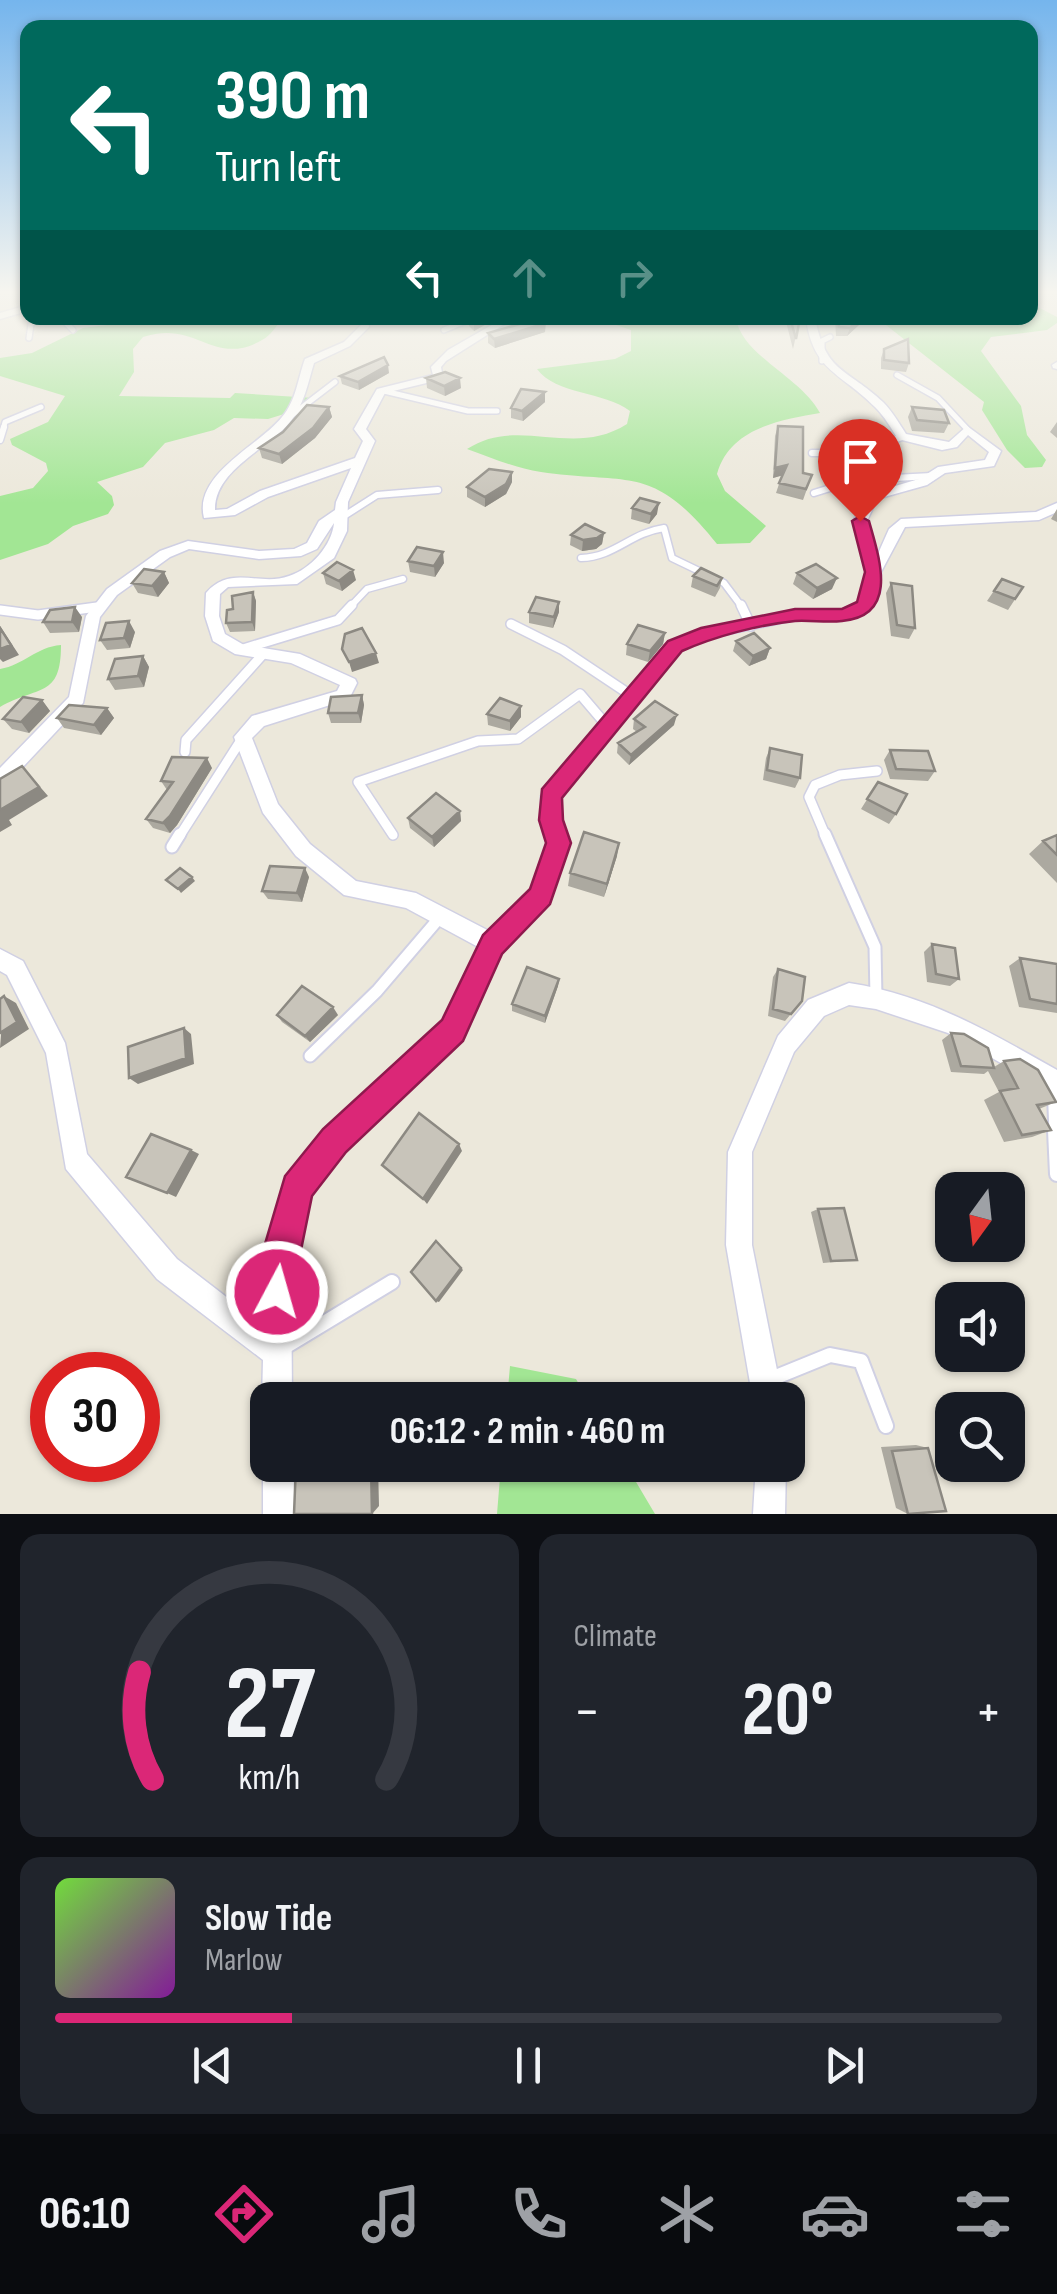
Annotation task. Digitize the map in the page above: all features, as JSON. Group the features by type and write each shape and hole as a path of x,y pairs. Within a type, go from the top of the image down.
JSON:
{"street":[{"path":"309,362 291,422 235,463 209,498 209,515 230,512 264,494 362,460"},
{"path":"439,362 436,366 439,377 381,391 360,429 370,441 328,554 292,581 224,584 213,593 212,616 218,637 240,650 294,658 349,683 344,695 258,721 243,737 270,808 303,850 351,890 409,899 493,944"},
{"path":"277,1382 278,1261 297,1188 334,1140 453,1030 493,944 541,896 557,858 550,796 675,646 701,635 795,615 855,612 872,592 874,572 860,521 872,497 942,470 990,463 995,451 967,430 960,440 942,446 902,437 875,401 823,362"},
{"path":"874,572 886,558 890,534 900,524 986,522 1039,516 1057,507"},
{"path":"0,780 77,699 97,608 165,554 188,546 259,555 296,553 312,546 324,524 342,514"},
{"path":"0,958 15,968 58,1051 75,1160 166,1270 276,1352"},
{"path":"764,1382 740,1245 740,1152 786,1044 816,1008 848,994 876,998 954,1024 1055,1082"},
{"path":"278,1482 278,1514"},
{"path":"770,1514 771,1482"}],"lane":[{"path":"897,375 938,398 967,430"},
{"path":"291,422 335,382"},
{"path":"381,391 410,390 474,416 498,411"},
{"path":"0,440 5,422 40,407"},
{"path":"812,453 858,453 902,437"},
{"path":"814,493 828,485 932,476"},
{"path":"342,514 377,494 438,490"},
{"path":"581,558 604,558 639,532 664,528 672,558 682,566 721,577 734,590 750,626"},
{"path":"240,650 338,620 367,589 403,579"},
{"path":"0,610 38,614 97,608"},
{"path":"511,624 563,650 635,698"},
{"path":"185,752 186,740 264,653"},
{"path":"393,836 358,782 478,741 518,739 580,694 608,728"},
{"path":"172,847 243,737"},
{"path":"876,998 876,947 809,797 814,785 840,775 877,770"},
{"path":"310,1056 377,991 441,916"},
{"path":"1055,1082 1057,1174"},
{"path":"276,1352 392,1282"},
{"path":"782,1382 830,1355 861,1361 886,1426"}],"green space":[{"path":"0,362 134,362 134,372 119,396 230,398 235,393 314,398 307,407 268,419 234,418 214,430 165,443 143,467 97,482 112,496 114,505 108,514 73,526 48,544 0,560 0,496 33,488 48,471 46,463 12,445 10,439 48,422 65,396 0,376"},
{"path":"594,362 768,362 800,388 820,413 773,423 733,446 717,474 725,491 766,526 750,543 717,544 675,500 638,482 531,470 467,449 506,436 586,438 627,424 630,411 556,384 537,369"},
{"path":"933,362 989,362 1021,406 1027,435 1046,460 1042,467 1025,468 1007,450 982,410 984,402"},
{"path":"61,645 52,683 0,707 0,669"},
{"path":"510,1366 578,1382 509,1382"},
{"path":"500,1482 636,1482 655,1514 497,1514"}],"building":[{"path":"373,362 388,365 358,382 340,376"},
{"path":"445,372 460,378 444,386 426,378"},
{"path":"521,389 545,392 522,411 511,408"},
{"path":"307,405 329,407 313,428 279,454 259,448 283,432"},
{"path":"912,407 944,410 949,423 917,420"},
{"path":"778,426 803,427 803,473 812,475 806,489 779,483 787,465 775,468"},
{"path":"489,469 512,472 506,484 485,497 467,487"},
{"path":"640,498 659,503 651,514 632,508"},
{"path":"585,524 604,533 583,540 571,535"},
{"path":"417,547 443,552 434,566 408,561"},
{"path":"337,562 353,570 339,581 323,573"},
{"path":"816,564 837,578 817,588 797,573"},
{"path":"701,568 722,578 717,586 693,576"},
{"path":"144,569 164,572 152,586 132,583"},
{"path":"1002,579 1023,587 1015,599 994,591"},
{"path":"891,583 912,586 915,628 897,625"},
{"path":"253,592 252,622 226,623 227,610 233,609 232,596"},
{"path":"536,597 559,602 554,617 529,612"},
{"path":"75,607 72,622 43,622 50,610"},
{"path":"129,621 124,638 100,640 106,623"},
{"path":"638,625 665,633 650,651 627,644"},
{"path":"0,628 11,645 0,649"},
{"path":"362,628 376,653 349,662 342,649 345,634"},
{"path":"754,633 770,648 753,656 736,641"},
{"path":"143,656 138,676 108,679 115,659"},
{"path":"362,695 358,713 328,713 331,697"},
{"path":"23,697 42,700 21,722 3,719"},
{"path":"500,698 521,706 510,721 487,714"},
{"path":"655,701 677,715 631,755 618,743 645,727 634,719"},
{"path":"69,705 107,708 94,725 57,718"},
{"path":"770,748 802,755 800,778 767,770"},
{"path":"890,750 928,751 935,771 896,769"},
{"path":"172,757 207,758 163,823 146,819 173,782 161,781"},
{"path":"22,766 39,787 0,810 0,779"},
{"path":"878,782 907,794 896,814 867,799"},
{"path":"436,793 460,811 432,837 408,818"},
{"path":"584,832 619,843 607,884 570,873"},
{"path":"1057,835 1057,855 1043,841"},
{"path":"270,866 305,868 297,893 262,891"},
{"path":"180,868 192,877 178,889 166,880"},
{"path":"932,944 955,948 959,979 936,974"},
{"path":"1020,958 1057,964 1057,1004 1030,999"},
{"path":"527,967 559,979 545,1016 512,1004"},
{"path":"778,969 805,977 802,1001 791,1014 773,1009"},
{"path":"302,986 333,1007 305,1036 277,1015"},
{"path":"4,996 17,1022 0,1033 0,999"},
{"path":"184,1028 186,1058 129,1078 128,1047"},
{"path":"951,1033 964,1034 988,1048 994,1068 961,1066"},
{"path":"1020,1059 1038,1070 1056,1102 1037,1105 1051,1130 1022,1135 1000,1091 1018,1088 1004,1061"},
{"path":"419,1113 459,1144 423,1199 382,1165"},
{"path":"151,1134 191,1150 167,1193 126,1177"},
{"path":"844,1208 857,1260 831,1261 818,1209"},
{"path":"436,1241 461,1268 436,1301 411,1272"},
{"path":"928,1448 946,1511 908,1514 892,1451"},
{"path":"295,1482 371,1482 372,1514 294,1514"}],"route":[{"path":"277,1292 278,1261 297,1188 334,1140 453,1030 493,944 541,896 557,858 550,796 675,646 701,635 795,615 845,615 864,606 872,592 874,572 860,521"}]}
